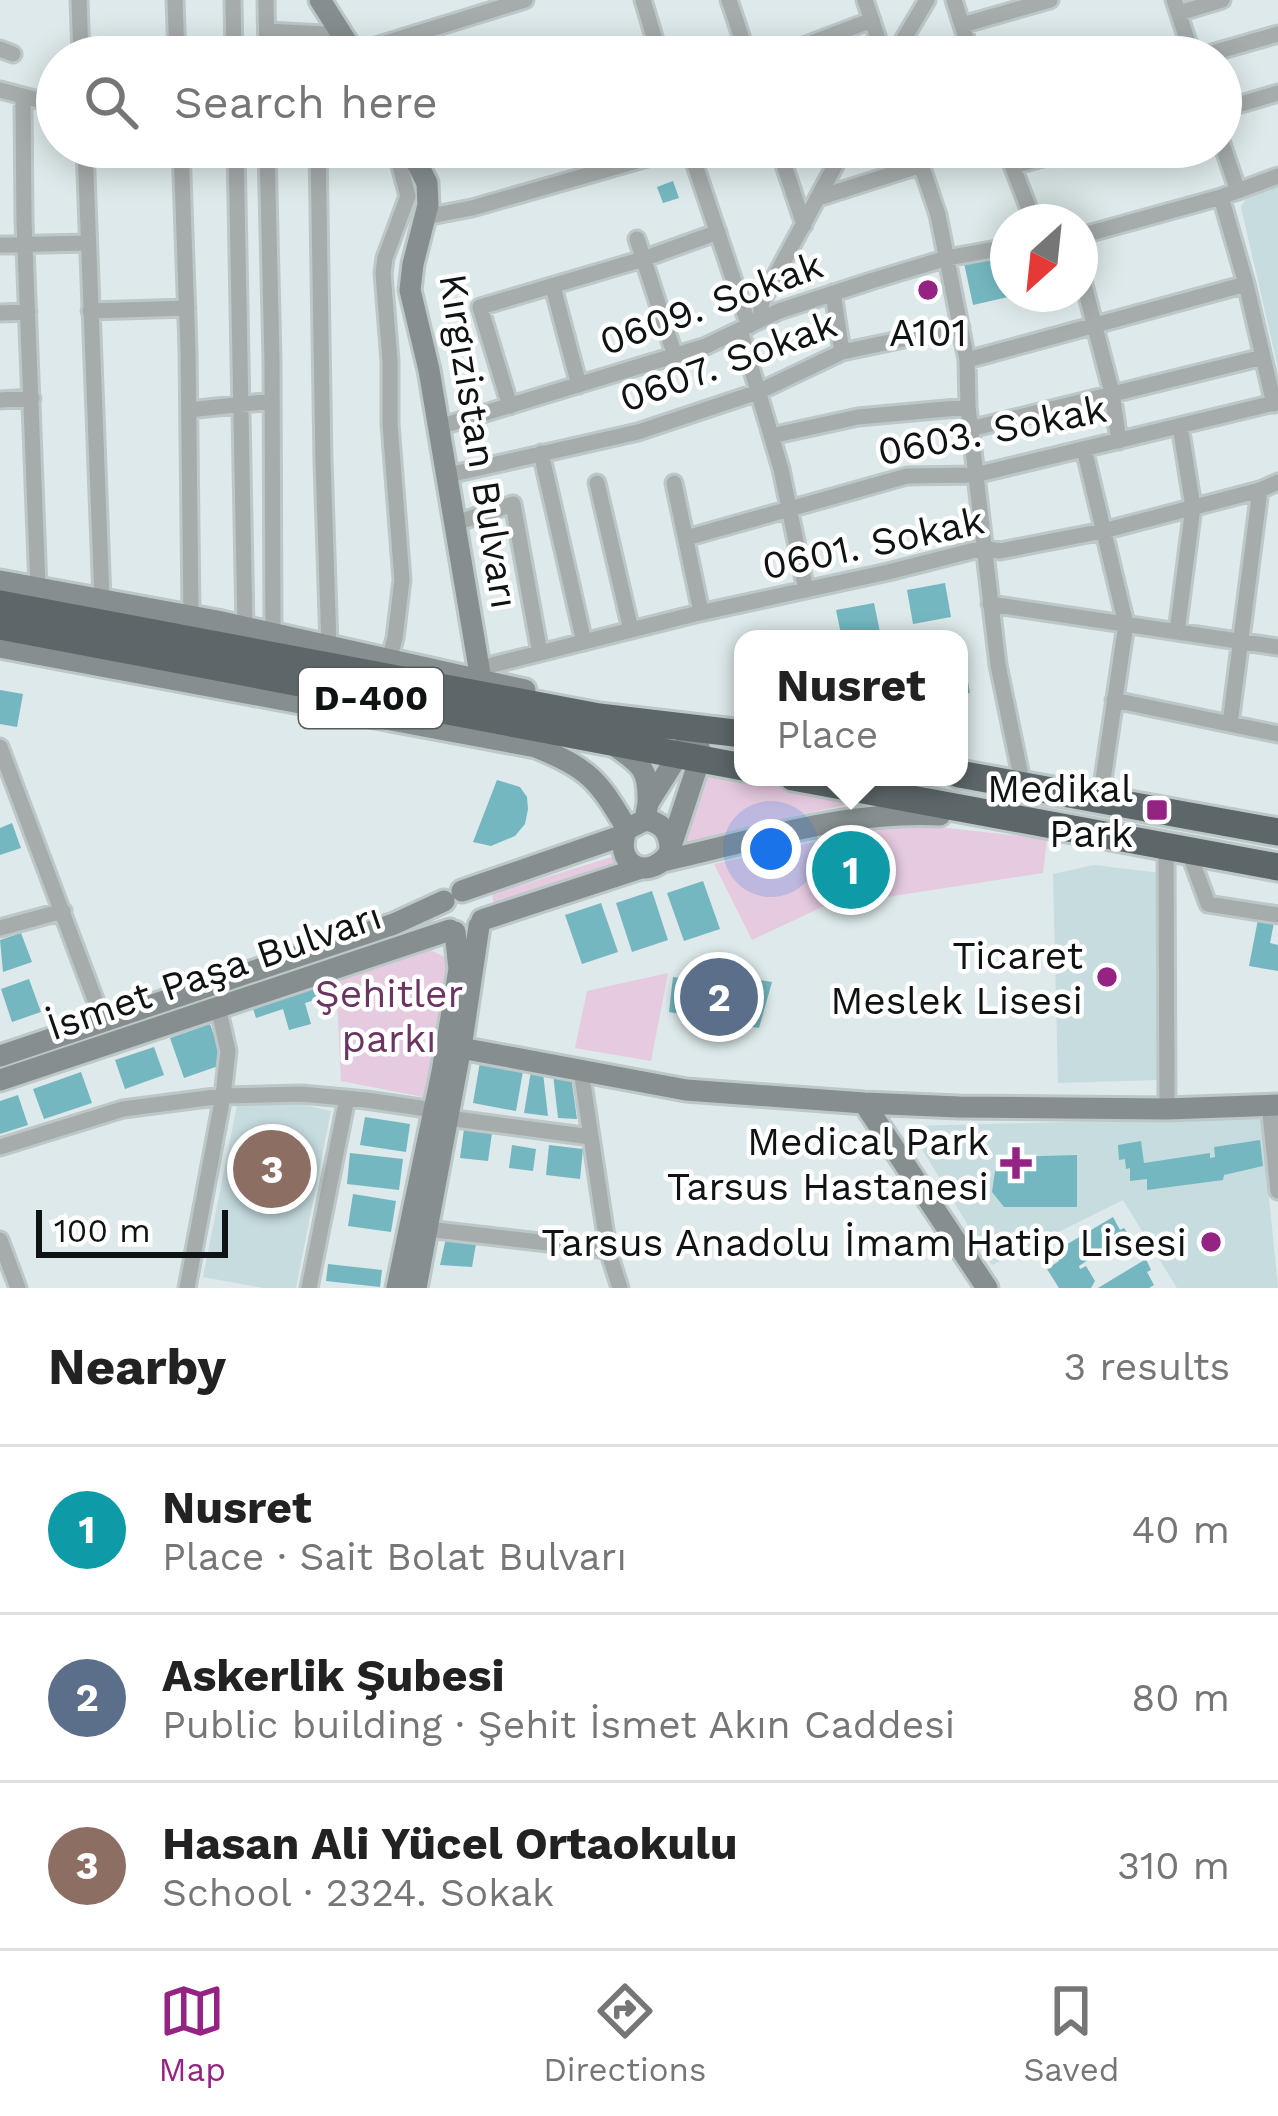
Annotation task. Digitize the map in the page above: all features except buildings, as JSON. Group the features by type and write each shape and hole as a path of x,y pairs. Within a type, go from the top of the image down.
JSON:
{"highway":[{"name":"D-400","path":"0,604 604,729 734,765"},
{"name":"D-400","path":"0,626 604,729 699,727 734,733"},
{"path":"968,776 1278,832"},
{"path":"842,786 1278,867"}],"street":[{"path":"79,0 80,36"},
{"path":"175,0 176,36"},
{"path":"233,0 234,36"},
{"path":"266,0 267,36"},
{"path":"379,36 525,0"},
{"path":"643,0 654,36"},
{"path":"729,0 741,36"},
{"path":"866,0 879,36"},
{"path":"902,36 927,0"},
{"path":"954,0 966,36"},
{"path":"962,25 1050,0"},
{"path":"1188,36 1177,6 1222,0"},
{"path":"327,2 340,36"},
{"path":"830,36 872,20"},
{"path":"267,31 294,36"},
{"path":"1242,44 1278,34"},
{"path":"0,90 36,101"},
{"path":"1242,104 1278,93"},
{"path":"23,98 38,588"},
{"path":"86,168 102,600"},
{"path":"182,168 191,616"},
{"path":"236,168 245,627"},
{"path":"267,168 273,633"},
{"path":"318,168 329,646"},
{"path":"389,660 402,580 383,272 408,196 401,168"},
{"name":"Kırgızistan Bulvarı","path":"420,168 428,183 428,205 410,290 448,475 481,674"},
{"path":"425,217 614,168"},
{"path":"695,168 749,325 758,392 806,590"},
{"path":"785,168 804,224"},
{"path":"749,325 834,168"},
{"path":"818,198 912,168"},
{"path":"922,168 938,215 967,359 990,604 1023,786"},
{"path":"1013,168 1027,204"},
{"path":"1225,168 1246,284 1276,403"},
{"path":"1098,231 1278,176"},
{"path":"510,406 480,307 718,232"},
{"path":"637,239 675,356"},
{"path":"0,244 88,243"},
{"name":"0609. Sokak","path":"439,428 706,346 833,293 947,258 990,250"},
{"path":"967,359 1246,284"},
{"path":"553,287 580,385"},
{"path":"833,293 842,352"},
{"path":"90,311 187,308"},
{"path":"0,313 28,312"},
{"path":"1091,312 1119,441"},
{"name":"0607. Sokak","path":"448,475 638,432 758,392 842,352 961,327"},
{"path":"970,429 1263,357"},
{"path":"0,400 32,398"},
{"path":"189,410 272,401"},
{"name":"0603. Sokak","path":"686,538 907,476 975,475 1276,403"},
{"path":"771,436 858,417 968,407"},
{"path":"1177,632 1193,507 1180,426"},
{"path":"1084,449 1126,624 1100,800"},
{"path":"541,453 584,642"},
{"path":"597,482 631,630"},
{"name":"0601. Sokak","path":"481,674 540,653 701,612 983,548 1000,551 1103,531 1278,482"},
{"path":"674,483 701,612"},
{"path":"1230,724 1260,490"},
{"path":"456,523 513,504 540,653"},
{"path":"0,581 191,616 389,660 481,674 544,694 604,729 649,781 623,852 640,868"},
{"path":"990,604 1278,647"},
{"path":"0,646 536,747 592,775 636,822 653,821 666,831 667,854"},
{"path":"1114,700 1278,734"},
{"path":"667,854 699,727"},
{"path":"0,747 103,1021"},
{"path":"636,822 688,756"},
{"path":"453,931 466,933 480,923 649,868 667,854 914,814 1021,819"},
{"name":"İsmet Paşa Bulvarı","path":"0,1056 394,924 636,822"},
{"path":"1177,848 1208,904 1278,915"},
{"path":"1167,1109 1177,848"},
{"path":"397,1288 441,1114 461,1048 483,907 475,895 453,896 441,914 453,931 459,969 441,1114 427,1229 416,1288"},
{"path":"0,928 63,910"},
{"name":"İsmet Paşa Bulvarı","path":"0,1080 453,931"},
{"path":"187,1288 228,1052 218,1007"},
{"path":"461,1048 686,1090 864,1103 1167,1109 1273,1104 1278,1191"},
{"path":"581,1070 608,1250 620,1288"},
{"path":"0,1147 123,1109 223,1096 301,1094 591,1137"},
{"path":"309,1288 347,1098"},
{"path":"864,1103 987,1288"},
{"path":"427,1229 608,1250"},
{"path":"0,1240 18,1288"}],"shaded area":[{"path":"1278,184 1278,368 1241,207 1248,194"},
{"name":"Ticaret Meslek Lisesi","path":"1094,865 1160,873 1157,1080 1058,1083 1053,874"},
{"path":"288,1101 331,1111 296,1288 263,1288 203,1277 237,1105"},
{"path":"1261,1117 1278,1288 1177,1288 1123,1200 992,1265 908,1126"}],"green space":[{"path":"710,772 734,776 734,786 795,786 873,799 687,845 683,842"},
{"path":"902,823 1047,839 1043,873 822,907 752,940 714,864"},
{"path":"615,856 622,867 494,905 492,894"},
{"name":"Şehitler parkı","path":"428,949 449,959 428,1098 341,1081 336,978"},
{"path":"668,973 651,1061 575,1048 587,991"}],"place":[{"name":"A101","path":"928,290"},
{"name":"Medikal Park","path":"1157,810"},
{"name":"Nusret","path":"851,870"},
{"name":"Ticaret Meslek Lisesi","path":"1107,977"},
{"name":"Askerlik Şubesi","path":"719,997"},
{"name":"Medical Park Tarsus Hastanesi","path":"1016,1163"},
{"name":"Hasan Ali Yücel Ortaokulu","path":"272,1169"},
{"name":"Tarsus Anadolu İmam Hatip Lisesi","path":"1211,1242"}]}
